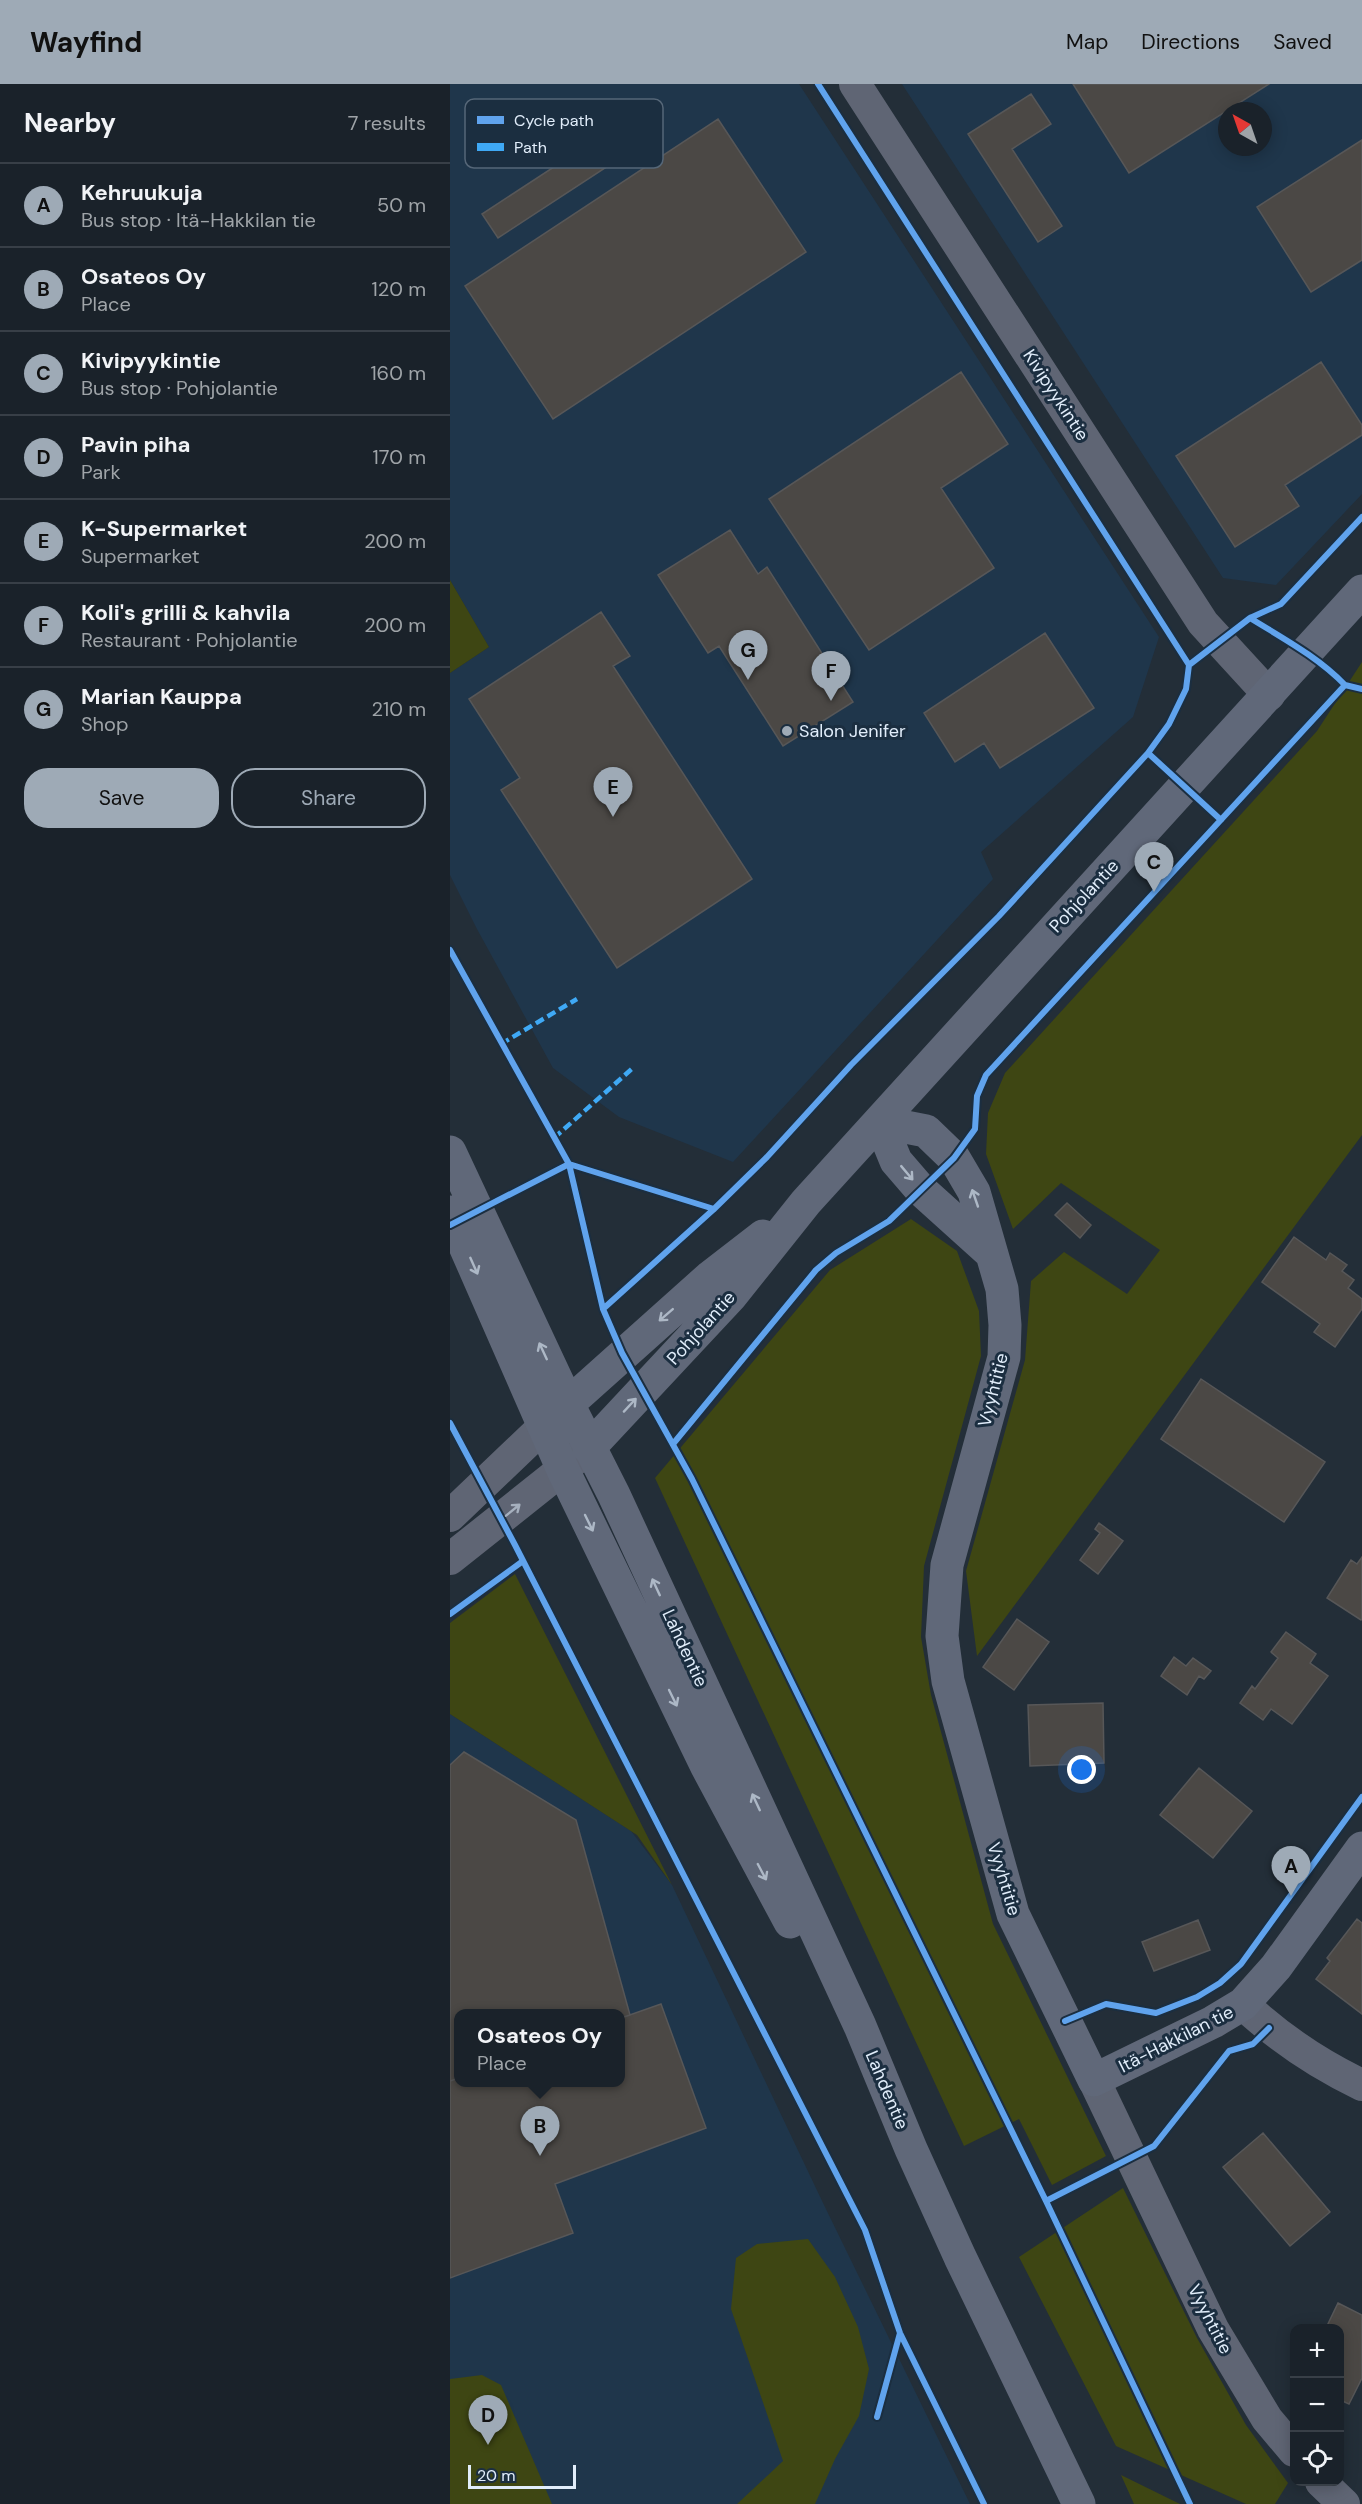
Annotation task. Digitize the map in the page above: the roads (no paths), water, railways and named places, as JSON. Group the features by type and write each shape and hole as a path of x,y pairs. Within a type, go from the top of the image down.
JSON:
{"street":[{"name":"Kivipyykintie","path":"855,84 1203,623 1269,695"},
{"name":"Pohjolantie","path":"590,1448 731,1296 806,1202 1362,591"},
{"path":"880,1122 896,1161 915,1183 992,1254"},
{"name":"Vyyhtitie","path":"880,1122 926,1131 954,1158 974,1192 1002,1289 1005,1325 1004,1358 947,1565 942,1636 948,1681 1013,1914 1213,2329 1267,2419 1290,2446"},
{"name":"Lahdentie","path":"450,1152 568,1404 619,1506 860,2026 911,2149 960,2258 1079,2504"},
{"name":"Pohjolantie","path":"568,1404 710,1277 806,1202"},
{"name":"Lahdentie","path":"450,1212 563,1470 707,1767 911,2149"},
{"path":"450,1516 568,1404"},
{"path":"450,1559 590,1448"},
{"name":"Itä-Hakkilan tie","path":"1094,2080 1213,2022 1243,2004 1276,1967 1362,1848"},
{"path":"1243,2004 1269,2028 1326,2068 1362,2085"},
{"path":"1326,2486 1344,2504"}],"place":[{"name":"Marian Kauppa","path":"748,680"},
{"name":"Koli's grilli & kahvila","path":"831,701"},
{"name":"Salon Jenifer","path":"787,731"},
{"name":"K-Supermarket","path":"613,817"},
{"name":"Kivipyykintie","path":"1154,892"},
{"name":"Kehruukuja","path":"1291,1896"},
{"name":"Osateos Oy","path":"540,2156"},
{"name":"Pavin piha","path":"488,2445"}]}
